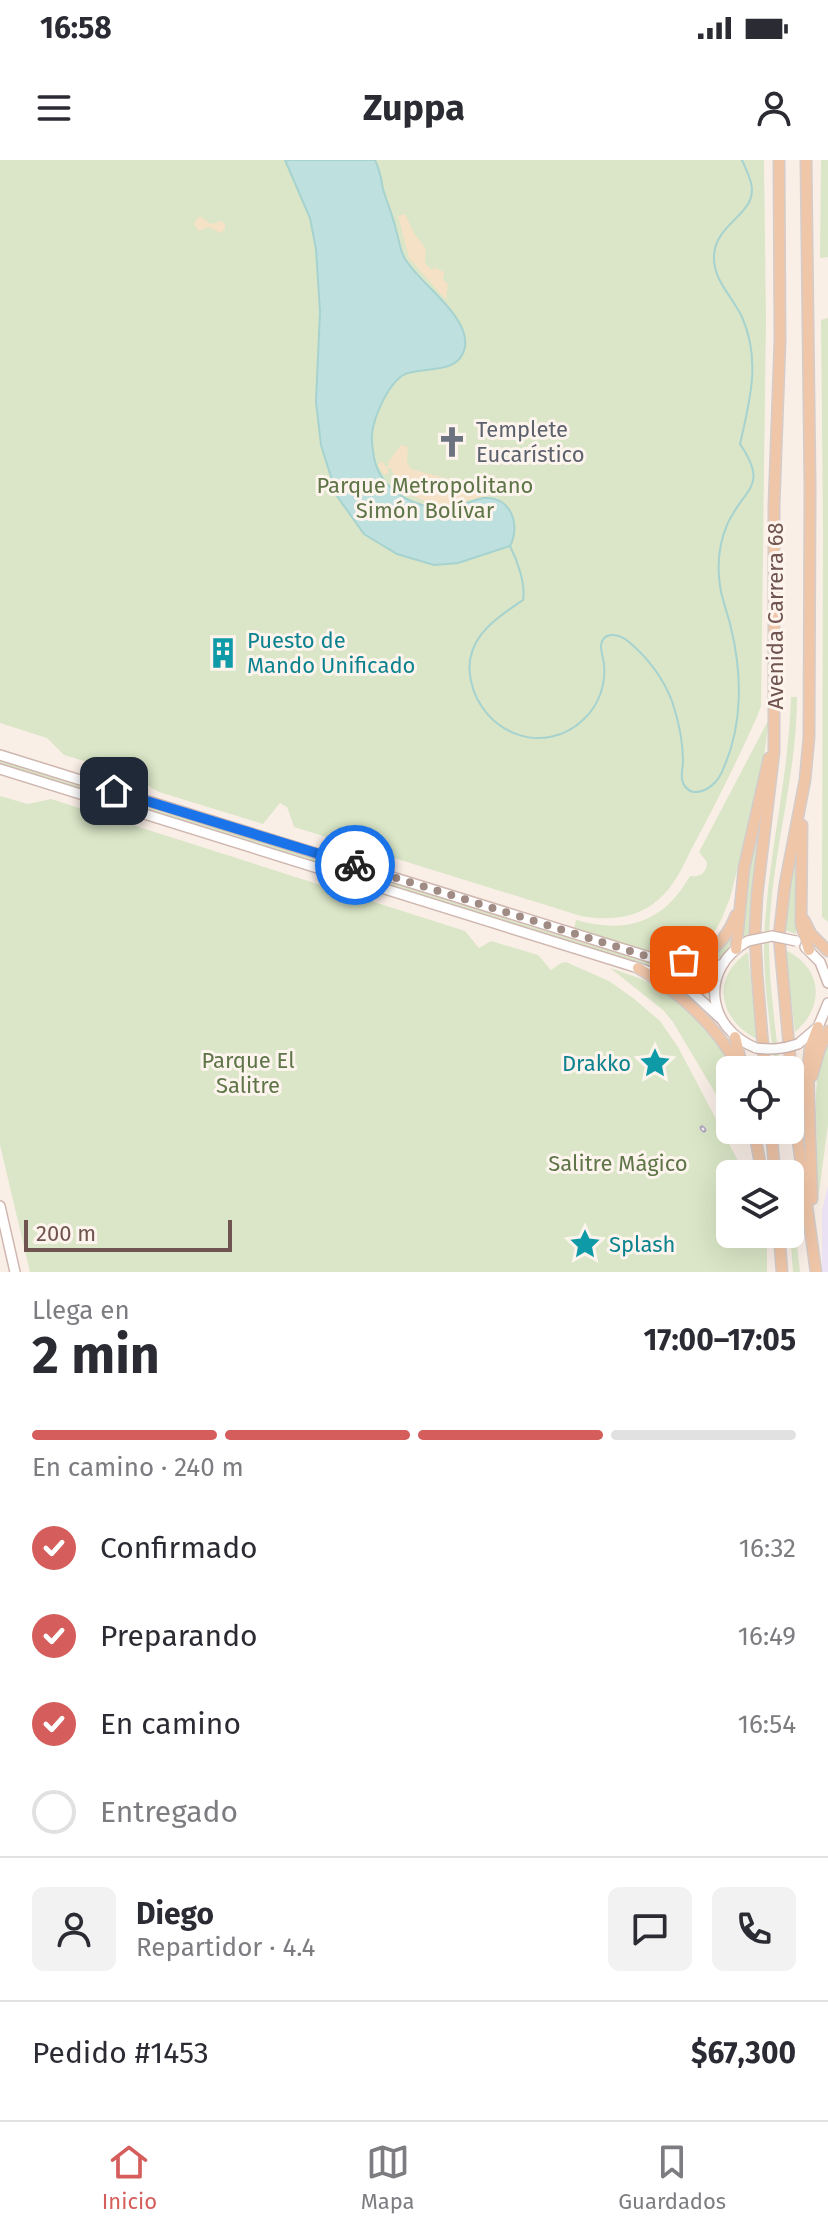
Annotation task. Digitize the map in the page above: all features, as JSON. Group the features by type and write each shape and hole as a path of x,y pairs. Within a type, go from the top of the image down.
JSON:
{"main road":[{"name":"Avenida Carrera 68","path":"764,1056 756,914 775,732 774,505 780,341 779,160"},
{"name":"Avenida Carrera 68","path":"806,160 809,737 802,803 785,884 779,936 797,1134 816,1272"},
{"path":"736,949 744,868 775,732"},
{"path":"0,755 659,960 702,971 723,964"},
{"path":"0,769 678,982 702,1000 735,1037 756,1048 770,1050 798,1044 823,1029"},
{"path":"802,803 802,933 809,950"},
{"path":"378,887 383,874"},
{"path":"659,960 692,959 709,952 726,935 740,906"},
{"path":"801,910 811,934 828,951"},
{"path":"720,1018 715,991 723,964 748,941 772,936 796,941 824,962 828,983"},
{"path":"638,968 672,989 702,1016 733,1056"},
{"path":"814,1250 808,1058 823,1029 828,1003"},
{"path":"735,1037 739,1056"},
{"path":"0,1206 15,1272"},
{"path":"780,1248 782,1272"}],"shaded area":[{"path":"828,1186 828,1272 822,1272 822,1210"}],"green space":[{"name":"Parque Metropolitano Simón Bolívar","path":"0,160 764,160 766,319 761,706 682,869 658,900 641,911 622,917 581,916 294,827 287,807 280,803 263,824 159,792 128,774 64,755 47,738 0,723"},
{"path":"821,160 828,160 828,257 820,258"},
{"path":"828,318 828,922 822,917 821,320"},
{"path":"791,697 797,697 790,780 769,936 779,1056 773,1056 764,941 767,895"},
{"path":"769,719 762,773 730,898 718,926 704,941 688,949 669,952 630,947 574,929 576,920 612,926 642,921 668,905 690,876 700,875 704,871 707,862 699,852"},
{"path":"0,760 584,943 697,976 713,977 711,995 672,974 0,765"},
{"name":"Parque El Salitre","path":"0,796 28,804 51,799 465,931 479,948 491,941 538,955 551,970 566,962 609,981 660,1021 678,1047 716,1119 716,1144 729,1144 738,1160 716,1160 716,1248 767,1248 767,1272 30,1272 0,1145"},
{"path":"763,808 751,934 742,940 752,852"},
{"path":"797,842 796,934 785,930"},
{"path":"733,931 729,947 720,958 707,963 691,963 715,951"},
{"path":"785,950 807,966 816,988 812,1011 795,1032"},
{"path":"748,952 757,1039 734,1021 724,998 728,974"},
{"path":"610,968 660,987 696,1015 727,1056 716,1056 716,1094 673,1022 663,1010"},
{"path":"828,1041 828,1125 817,1207 816,1089"},
{"path":"791,1248 797,1248 800,1272 793,1272"}],"sand":[{"path":"405,214 426,249 425,263 432,270 434,267 444,272 443,280 448,284 446,300 409,258 398,216"},
{"path":"198,217 210,224 222,221 225,229 220,233 209,227 199,231 194,224"},
{"path":"401,445 408,447 407,462 411,469 464,483 489,485 490,495 449,505 430,503 401,491 391,468 387,468 389,473 384,475 378,465 382,461 386,467 389,466 388,462"}],"water":[{"path":"285,160 375,160 403,256 452,312 460,324 465,347 462,356 450,366 408,373 401,376 389,390 372,434 378,471 394,491 429,507 455,507 484,498 501,502 514,521 510,546 458,563 434,565 397,554 364,534 337,496 321,445 316,402 320,312 316,249 310,218"}],"waterway":[{"path":"510,546 522,580 523,600 501,615 483,633 471,654 469,667 477,699 488,714 501,726 534,738 551,737 568,731 584,719 600,694 604,679 602,641 609,635 622,637 659,676 672,701 681,738 684,786 693,792 712,785 722,772 730,751 739,698 735,645 720,586 719,555 727,525 753,479 749,459 740,444 752,380 751,349 742,317 717,273 714,256 721,235 743,211 752,194 742,160"}],"way so far":[{"path":"355,865 659,960 684,960"}],"place":[{"name":"Templete Eucarístico","path":"452,442"},
{"name":"Puesto de Mando Unificado","path":"223,653"},
{"name":"Drakko","path":"655,1063"},
{"name":"Splash","path":"585,1244"}],"route":[{"path":"114,791 355,865"}],"park label":[{"name":"Salitre Mágico","path":"618,1163"}]}
